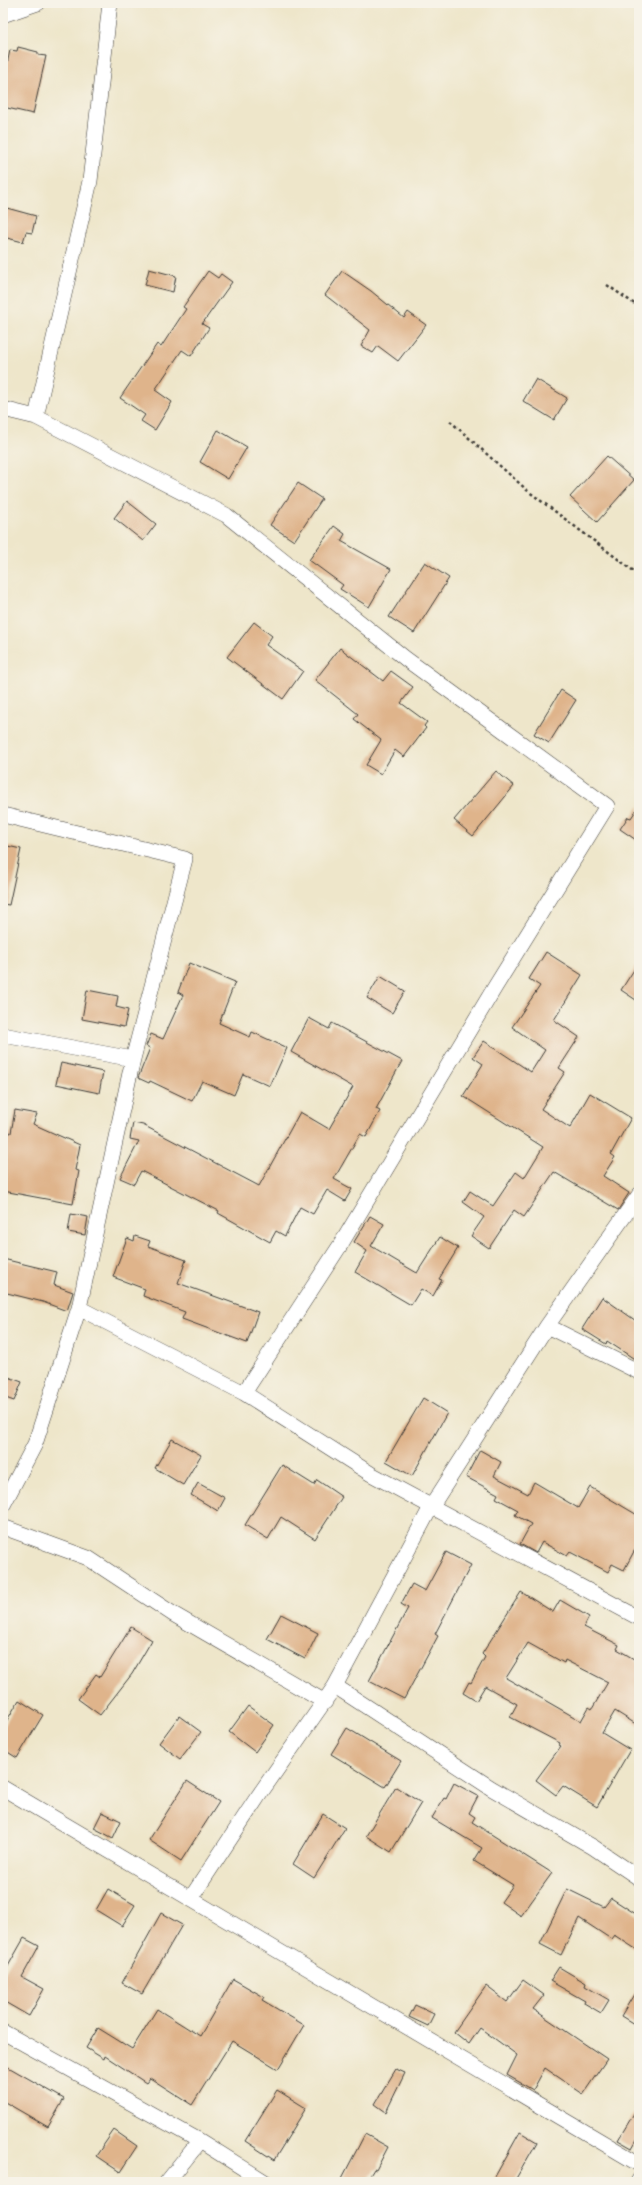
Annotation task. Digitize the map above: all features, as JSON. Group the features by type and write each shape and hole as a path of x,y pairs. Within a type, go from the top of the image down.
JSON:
{"street":[{"path":"3,15 38,3"},
{"path":"36,417 90,181 110,3"},
{"path":"3,409 36,417 226,515 406,659 607,806 495,987 340,1244 244,1393"},
{"path":"3,815 185,859 133,1059 79,1308 35,1444 3,1505"},
{"path":"3,1035 133,1059"},
{"path":"191,1898 257,1798 335,1686 432,1507 547,1326 639,1195"},
{"path":"79,1308 244,1393 371,1474 639,1618"},
{"path":"547,1326 639,1372"},
{"path":"3,1527 88,1558 173,1614 324,1702"},
{"path":"335,1686 491,1788 593,1847 639,1878"},
{"path":"3,1788 639,2164"},
{"path":"3,2032 200,2141 265,2182"},
{"path":"167,2182 200,2141"}],"path":[{"path":"607,285 639,307"},
{"path":"450,421 528,491 639,575"}],"building":[{"path":"18,47 38,52 38,55 46,56 33,114 3,107 3,84 10,50 17,51"},
{"path":"3,207 36,216 32,233 26,232 23,242 3,237"},
{"path":"149,269 176,276 173,292 145,285"},
{"path":"208,271 218,278 221,274 232,282 202,324 209,328 191,356 182,350 155,390 172,402 155,430 141,421 145,415 120,398 157,344 161,347 186,309 183,307"},
{"path":"342,271 371,291 404,318 408,312 426,325 398,361 378,346 373,353 361,346 370,330 325,295"},
{"path":"536,379 567,398 554,420 523,401"},
{"path":"218,430 247,447 228,479 200,462"},
{"path":"607,456 634,480 597,522 570,497"},
{"path":"298,483 322,499 294,541 270,525"},
{"path":"127,501 156,524 143,541 114,518"},
{"path":"334,526 345,534 341,541 391,569 369,607 340,589 343,585 309,560"},
{"path":"425,562 449,578 414,633 389,617"},
{"path":"254,622 272,636 266,645 303,671 283,699 227,657"},
{"path":"340,648 383,681 391,671 413,687 401,703 427,722 424,726 426,728 404,757 395,750 381,774 366,765 381,740 354,719 358,714 315,680"},
{"path":"561,690 576,700 549,743 534,734"},
{"path":"496,771 514,786 473,836 454,820"},
{"path":"639,806 639,842 620,829 628,817 631,818"},
{"path":"3,845 21,849 9,905 3,904"},
{"path":"546,952 582,975 554,1020 579,1037 559,1068 565,1072 541,1109 570,1128 590,1093 631,1118 611,1154 615,1157 603,1176 629,1193 618,1210 554,1172 524,1217 514,1210 489,1248 471,1236 484,1217 463,1202 470,1191 493,1206 516,1172 524,1178 543,1147 463,1096 483,1064 473,1057 484,1041 531,1072 545,1050 512,1027 540,986 529,979"},
{"path":"639,962 639,1002 621,990"},
{"path":"189,963 235,982 219,1023 250,1037 252,1032 287,1048 270,1086 243,1074 234,1095 202,1081 192,1101 150,1081 149,1083 138,1078 150,1048 146,1046 151,1034 163,1039 183,995 178,992"},
{"path":"380,976 405,991 392,1013 367,998"},
{"path":"87,990 118,996 116,1007 128,1010 124,1027 82,1019"},
{"path":"309,1018 329,1029 332,1023 402,1061 376,1109 380,1111 366,1137 360,1134 334,1179 352,1189 345,1201 327,1190 313,1214 300,1207 285,1236 276,1231 270,1242 218,1213 219,1211 141,1171 134,1184 120,1178 139,1141 130,1139 133,1123 143,1125 259,1186 300,1112 329,1129 353,1087 291,1052"},
{"path":"61,1063 103,1072 99,1093 56,1084"},
{"path":"15,1110 37,1114 33,1124 80,1145 75,1170 79,1171 73,1204 3,1191 3,1131 11,1133"},
{"path":"71,1214 88,1217 85,1235 68,1232"},
{"path":"370,1216 384,1224 371,1246 417,1273 440,1237 458,1248 439,1279 442,1280 433,1296 421,1289 411,1305 355,1272 367,1251 354,1242"},
{"path":"135,1236 150,1241 148,1246 186,1260 178,1283 258,1312 247,1343 182,1319 185,1312 143,1296 145,1289 113,1277 127,1238 134,1241"},
{"path":"3,1259 57,1272 54,1285 73,1292 67,1311 43,1302 3,1292"},
{"path":"602,1297 639,1323 639,1362 607,1341 606,1344 582,1329"},
{"path":"3,1375 22,1382 14,1401 3,1397"},
{"path":"423,1398 447,1413 412,1476 386,1461"},
{"path":"172,1439 201,1455 183,1485 155,1468"},
{"path":"480,1450 501,1462 494,1476 528,1494 534,1482 578,1508 590,1487 639,1516 639,1542 624,1570 612,1564 608,1572 570,1552 567,1556 542,1542 536,1553 520,1544 531,1524 515,1515 518,1510 496,1498 498,1494 466,1477"},
{"path":"282,1465 314,1485 317,1480 342,1497 315,1539 281,1517 268,1539 245,1525"},
{"path":"198,1483 225,1498 218,1511 191,1495"},
{"path":"446,1552 471,1565 435,1634 438,1636 404,1699 369,1681 408,1608 401,1604 412,1584 425,1591"},
{"path":"521,1592 553,1612 560,1600 589,1617 584,1627 619,1645 617,1649 639,1662 639,1726 615,1711 602,1733 630,1750 597,1807 563,1786 556,1795 536,1780 561,1746 559,1745 560,1743 510,1717 517,1704 485,1686 476,1701 463,1693 469,1682 471,1683 485,1657 482,1654","holes":["528,1643 564,1663 565,1660 608,1682 592,1709 589,1707 581,1721 506,1678"]},
{"path":"281,1614 318,1633 305,1659 267,1639"},
{"path":"131,1627 152,1640 132,1674 100,1715 78,1699 96,1674 100,1677"},
{"path":"19,1700 43,1715 17,1758 3,1749 3,1727"},
{"path":"248,1706 274,1725 255,1752 229,1732"},
{"path":"179,1716 201,1732 180,1759 159,1743"},
{"path":"347,1728 401,1761 385,1787 331,1754"},
{"path":"187,1781 219,1802 181,1861 149,1840"},
{"path":"454,1783 478,1796 469,1813 475,1817 472,1822 552,1873 521,1916 501,1902 513,1885 474,1861 482,1848 432,1818 444,1798 446,1799"},
{"path":"396,1787 421,1803 391,1852 366,1836"},
{"path":"102,1812 121,1821 113,1838 94,1828"},
{"path":"323,1814 345,1828 314,1878 293,1864"},
{"path":"108,1889 135,1905 122,1926 96,1910"},
{"path":"567,1889 604,1907 611,1898 639,1916 639,1951 614,1935 611,1939 579,1918 561,1955 540,1944"},
{"path":"161,1913 182,1925 142,1994 122,1983"},
{"path":"24,1938 39,1946 22,1977 44,1989 29,2016 3,2001 3,1975"},
{"path":"559,1967 586,1983 585,1986 609,2000 601,2013 584,2003 585,2001 550,1981"},
{"path":"233,1979 264,1997 262,2000 304,2025 278,2069 232,2041 192,2105 150,2078 146,2083 105,2056 104,2059 86,2048 98,2028 132,2049 157,2009 200,2036"},
{"path":"523,1980 544,1995 533,2009 607,2059 583,2094 545,2068 533,2090 507,2075 517,2055 480,2028 469,2044 454,2032 486,1986 507,2002"},
{"path":"639,1986 639,2027 621,2016"},
{"path":"415,2005 434,2014 428,2026 409,2017"},
{"path":"3,2064 64,2099 48,2127 3,2101"},
{"path":"396,2069 405,2073 386,2112 375,2104"},
{"path":"277,2090 306,2108 274,2160 245,2141"},
{"path":"639,2105 639,2136 632,2148 618,2140"},
{"path":"114,2130 137,2146 120,2172 96,2156"},
{"path":"520,2132 537,2142 514,2182 492,2182"},
{"path":"365,2134 388,2147 376,2170 374,2169 366,2182 340,2182"}]}
